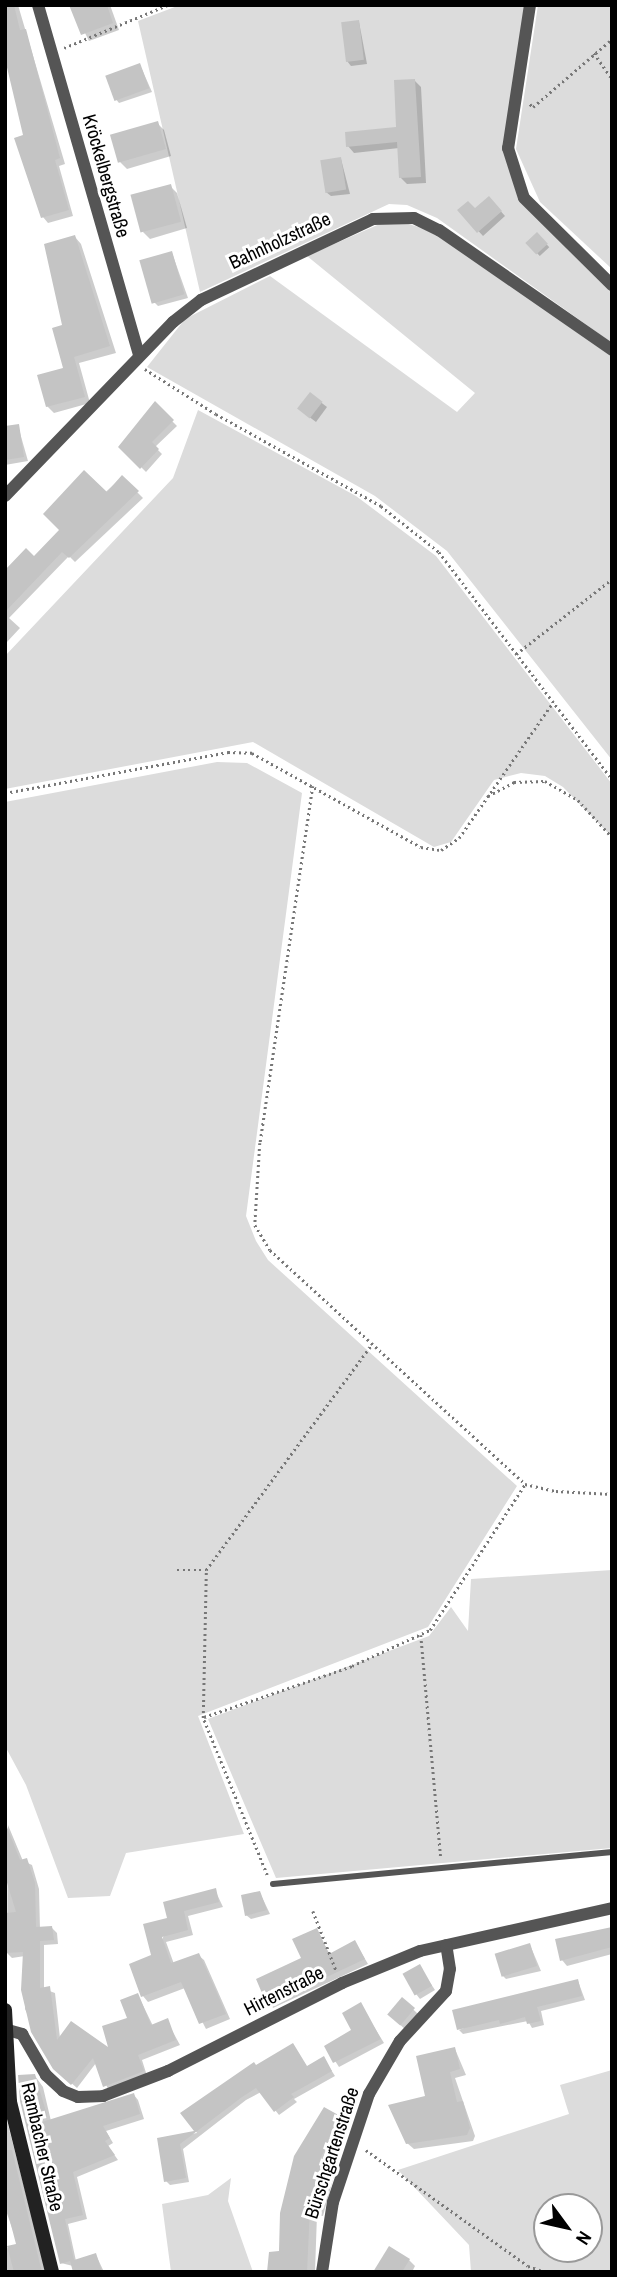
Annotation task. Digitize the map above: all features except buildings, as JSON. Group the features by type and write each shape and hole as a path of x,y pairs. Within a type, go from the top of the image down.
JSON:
{"main road":[{"name":"Rambacher Straße","path":"5,2010 10,2102 52,2272"}],"street":[{"name":"Kröckelbergstraße","path":"38,5 139,356"},
{"path":"530,5 514,88 508,148 524,198 612,285"},
{"name":"Bahnholzstraße","path":"5,496 139,356 201,300 347,231 391,215 414,218 439,230 612,350"},
{"name":"Hirtenstraße","path":"8,2029 22,2034 46,2075 62,2091 78,2097 103,2096 168,2071 342,1983 446,1945 612,1908"},
{"name":"Bürschgartenstraße","path":"322,2272 333,2202 352,2140 390,2056 446,1991 450,1969 446,1945"}],"lane":[{"path":"273,1884 612,1853"}],"path":[{"path":"51,54 168,5"},
{"path":"514,88 533,107 612,39"},
{"path":"594,53 612,79"},
{"path":"139,356 149,375 391,514 439,552 612,779"},
{"path":"516,654 612,579"},
{"path":"5,793 228,752 252,753 421,847 441,850 459,838 553,702"},
{"path":"485,798 514,782 545,781 578,800 612,838"},
{"path":"313,786 260,1143 254,1215 270,1250 525,1484 556,1491 612,1494"},
{"path":"273,1884 203,1718 206,1570 372,1343"},
{"path":"203,1718 352,1666 430,1630 525,1484"},
{"path":"177,1570 206,1570"},
{"path":"421,1634 442,1868"},
{"path":"313,1911 342,1983"},
{"path":"352,2140 498,2245 545,2272"}],"shaded area":[{"path":"180,5 527,5 504,151 520,201 612,287 612,343 437,218 407,205 389,204 200,292 138,21"},
{"path":"538,5 612,5 612,269 540,202 516,149"},
{"path":"391,219 436,232 612,354 612,760 447,551 375,496 147,367 185,319 270,276 457,412 475,393 307,256"},
{"path":"198,410 356,496 436,556 612,784 612,837 563,787 545,776 521,773 494,780 451,842 434,847 253,742 5,789 5,656 173,478"},
{"path":"217,762 247,763 302,793 246,1216 256,1241 268,1260 517,1486 428,1627 198,1716 244,1834 126,1853 110,1896 68,1898 26,1785 5,1746 5,802"},
{"path":"612,1570 612,1848 276,1878 208,1719 429,1636 451,1607 468,1631 471,1579"},
{"path":"612,2070 612,2272 471,2272 469,2245 398,2170 569,2114 560,2085"},
{"path":"231,2178 228,2201 253,2272 171,2272 162,2204 208,2195"}]}
